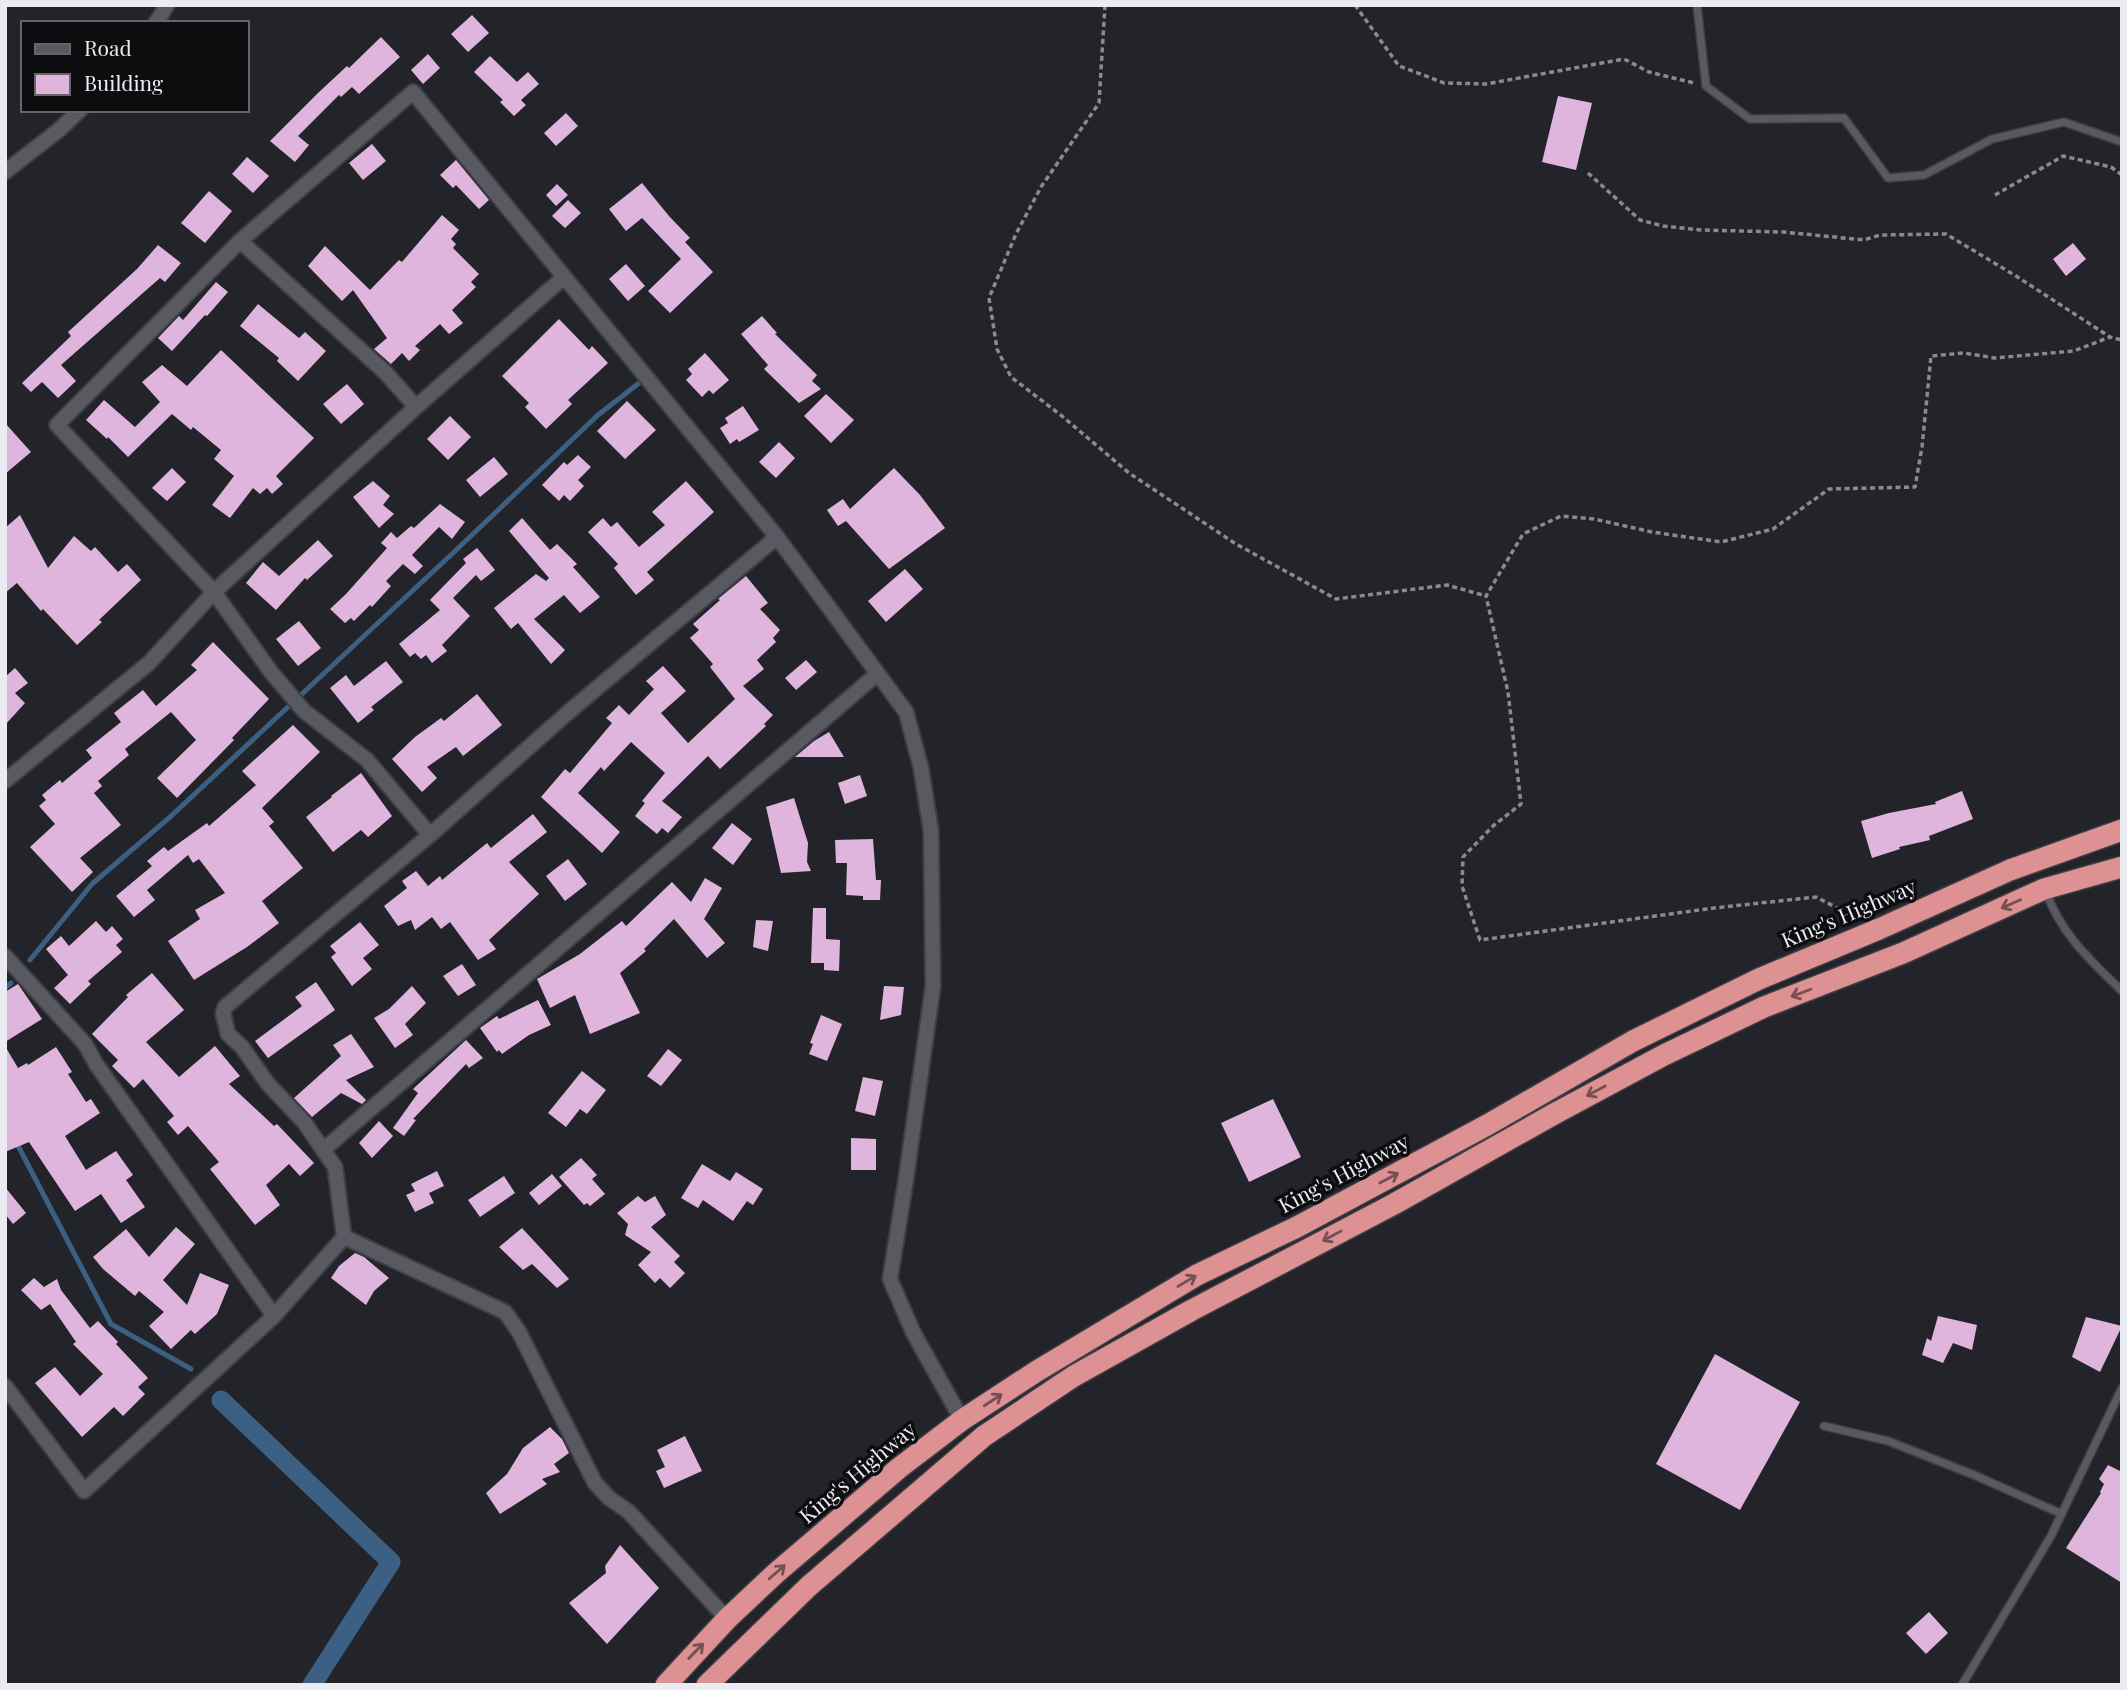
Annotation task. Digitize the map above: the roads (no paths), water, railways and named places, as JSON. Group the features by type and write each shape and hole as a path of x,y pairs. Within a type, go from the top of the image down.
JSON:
{"highway":[{"name":"King's Highway","path":"666,1685 727,1619 776,1573 900,1468 962,1420 1037,1371 1197,1275 1297,1227 1489,1125 1633,1041 1759,978 1879,929 2010,870 2122,830"},
{"path":"707,1685 808,1586 984,1436 1074,1376 1664,1055 1764,1007 1903,953 2044,889 2122,867"}],"street":[{"path":"157,21 167,5"},
{"path":"430,835 367,760 304,711 271,672 214,592 57,425 240,242 413,92 777,537 906,712 921,768 931,831 933,986 890,1279 913,1332 962,1420"},
{"path":"5,172 78,112"},
{"path":"240,242 385,372 416,407"},
{"path":"5,781 149,663 214,592 416,407 564,277"},
{"path":"5,1386 84,1491 274,1316 344,1237 335,1167 304,1122 268,1084 242,1047 229,1034 223,1013 231,1000 430,835 572,709 777,537"},
{"path":"323,1150 877,674"},
{"path":"5,956 85,1044 96,1064 274,1316"},
{"path":"344,1237 505,1312 519,1332 595,1483 609,1499 629,1512 727,1619"}],"lane":[{"path":"1697,5 1706,86 1750,118 1844,118 1888,178 1924,175 1992,139 2064,122 2122,142"},
{"path":"2044,889 2051,907 2075,945 2122,991"},
{"path":"1962,1685 2051,1536 2122,1388"},
{"path":"1825,1426 1888,1441 2062,1514"}],"waterway":[{"path":"30,960 92,884 170,817 598,415 639,383"},
{"path":"5,988 11,983"},
{"path":"15,1140 111,1324 191,1369"},
{"path":"221,1400 391,1562 312,1685"}]}
